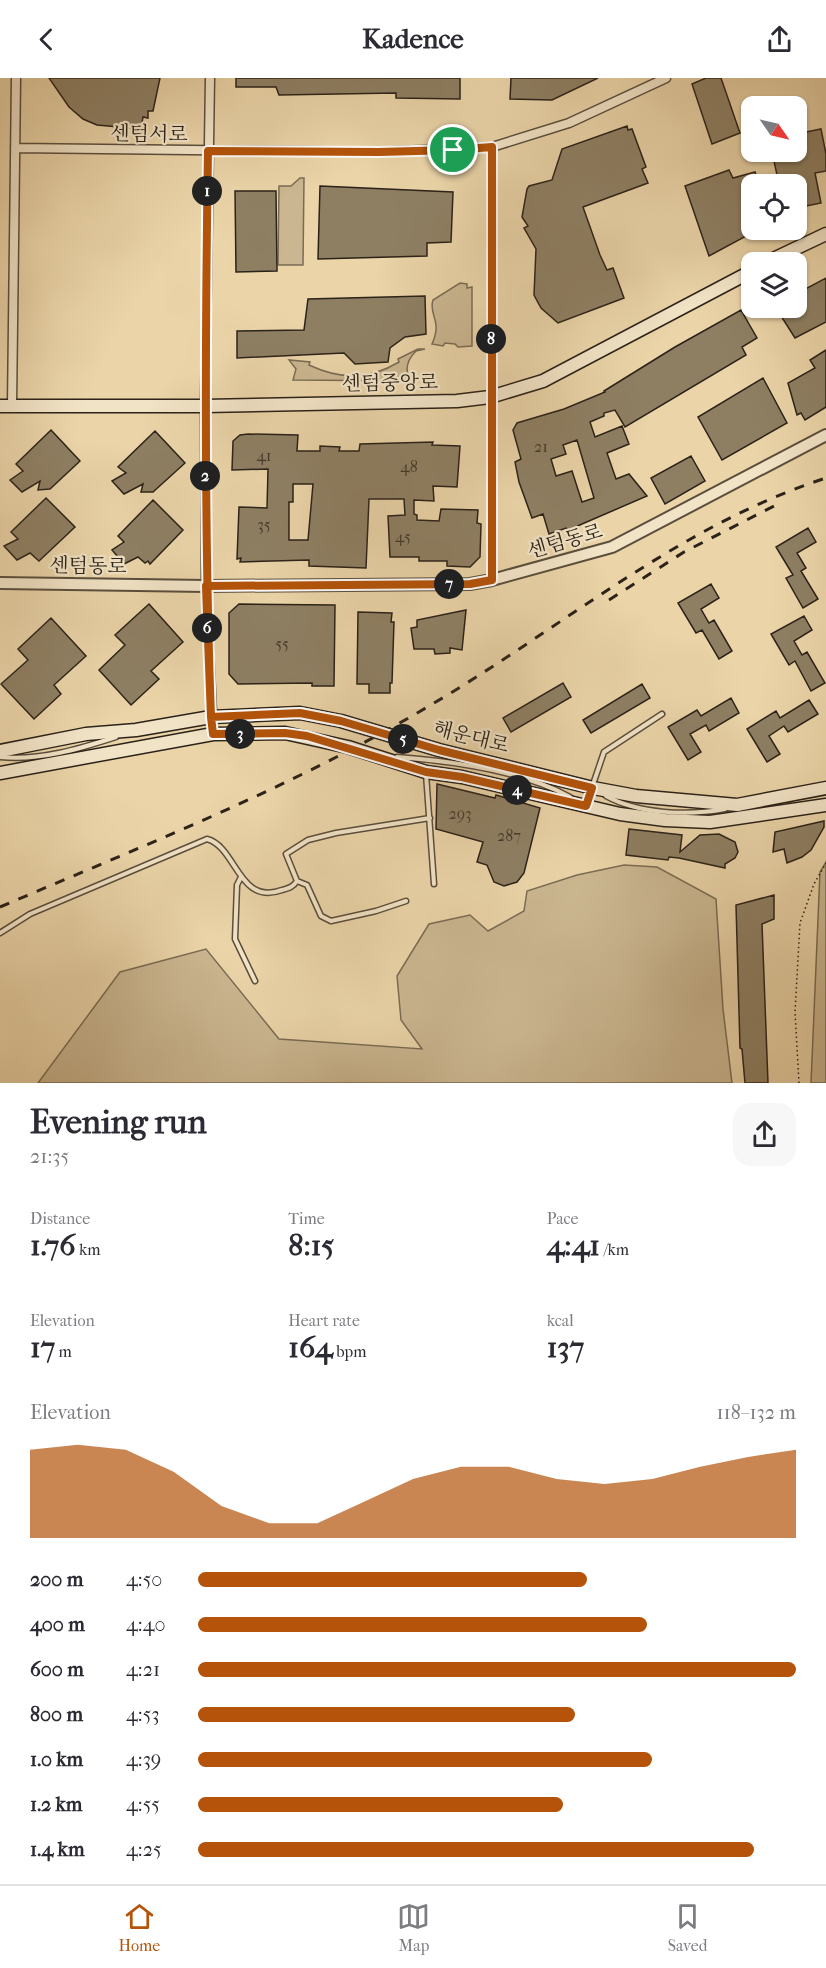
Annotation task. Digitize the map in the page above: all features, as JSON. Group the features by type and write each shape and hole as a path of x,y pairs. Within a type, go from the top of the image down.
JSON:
{"main road":[{"path":"788,252 826,234"},
{"name":"센텀중앙로","path":"6,406 205,406 456,401 490,397 543,381 741,277"},
{"name":"해운대로","path":"0,751 86,734 136,730 211,717 300,713 341,721 439,750 592,788 676,801 737,805 826,788"},
{"name":"해운대로","path":"0,773 213,734 285,733 307,736 426,772 462,777 631,816 710,822 826,805"}],"street":[{"path":"6,406 16,78"},
{"path":"210,78 205,406 206,586 213,734"},
{"name":"센텀서로","path":"15,148 379,152 492,147 569,123 666,78"},
{"path":"492,147 490,397 492,580"},
{"name":"센텀동로","path":"0,583 206,586 470,584 612,547 826,435"}],"lane":[{"path":"373,755 438,760 485,770 553,788 586,806 604,752 662,714"},
{"path":"0,758 19,759 42,756 84,747 136,730"},
{"path":"426,772 434,885"},
{"path":"406,901 376,911 331,921 321,916 307,885 297,881 286,854 308,840 336,832 430,818"},
{"path":"0,933 30,914 207,839 218,844 247,883 266,893 273,893 292,886 297,881"},
{"path":"241,877 237,885 235,939 255,981"}],"path":[{"path":"799,1083 795,1012 800,923 814,884 826,863"}],"shaded area":[{"path":"300,178 304,178 303,265 278,265 279,186 291,186"},
{"path":"460,283 467,284 467,288 472,287 472,346 432,344 436,329 432,310 433,300"},
{"path":"418,349 425,349 416,351 410,358 407,369 411,381 293,380 296,369 289,360 310,362 309,365 321,370 355,376 388,368 399,362 398,359"},
{"path":"826,862 826,1083 811,1083 820,872"},
{"path":"624,865 657,867 716,899 723,1009 732,1083 38,1083 120,972 206,949 279,1039 422,1049 401,1020 397,976 429,924 470,915 488,931 524,911 527,891 577,875"}],"building":[{"path":"49,78 160,78 153,111 148,111 148,118 143,117 141,129 97,125 83,119 69,107"},
{"path":"236,78 460,78 460,99 396,98 396,93 279,95 276,87 236,87"},
{"path":"511,78 598,78 552,100 510,99"},
{"path":"706,78 721,78 740,133 712,144 692,84"},
{"path":"627,126 628,130 632,129 646,167 642,169 648,183 583,207 600,255 607,270 613,268 624,298 558,323 541,308 534,295 536,249 524,228 528,226 522,217 527,189 529,186 552,180 562,149"},
{"path":"821,129 826,154 826,171 815,173 821,203 807,206 807,174 777,174 774,162 807,162 807,132"},
{"path":"729,170 733,178 741,176 741,239 709,256 685,186"},
{"path":"320,186 453,192 451,242 427,243 427,256 318,259"},
{"path":"235,191 276,191 277,271 236,272"},
{"path":"826,278 826,322 795,338 782,318 807,318 807,288"},
{"path":"425,296 426,334 405,337 390,348 388,362 355,364 344,353 237,358 237,331 304,330 308,299"},
{"path":"741,310 741,318 746,318 757,338 742,347 746,355 625,427 615,410 604,413 604,416 590,422 595,437 622,426 629,444 607,453 616,479 629,474 647,496 568,530 566,528 549,534 543,514 532,518 519,482 515,462 521,459 513,430 517,423 564,409 604,391","holes":["577,440 594,498 582,502 572,471 556,476 551,459 566,454 563,445"]},
{"path":"826,350 826,407 805,420 801,413 797,415 788,383 815,368 810,360"},
{"path":"763,378 787,423 722,460 698,417"},
{"path":"51,430 80,461 50,489 38,490 40,481 22,492 10,480 23,471 16,464"},
{"path":"155,431 185,463 153,492 141,492 143,484 124,494 112,481 126,473 118,467"},
{"path":"240,435 298,435 297,451 320,451 320,446 340,447 339,451 359,451 360,444 433,442 432,445 460,446 457,487 433,486 434,501 414,500 414,514 417,515 417,520 439,521 441,509 478,510 477,523 481,524 480,557 470,567 447,566 447,561 419,561 419,557 390,557 388,516 405,515 404,499 369,499 366,568 309,566 309,560 240,562 241,558 237,559 239,507 267,508 268,469 232,470 233,441","holes":["293,484 313,484 308,540 289,540 289,502 293,502"]},
{"path":"691,456 705,481 665,504 651,478"},
{"path":"46,498 75,527 39,561 30,553 17,560 4,546 18,539 11,532"},
{"path":"153,500 183,530 150,564 138,557 124,564 112,550 124,542 118,536"},
{"path":"808,528 816,542 797,553 806,568 801,571 818,599 803,608 786,578 793,575 776,547"},
{"path":"711,584 719,598 701,609 709,623 714,620 732,651 719,659 702,630 696,633 678,603"},
{"path":"149,604 183,642 151,671 159,679 131,705 99,670 125,645 115,635"},
{"path":"239,604 335,605 334,686 312,686 312,683 238,684 229,674 229,613"},
{"path":"466,610 462,650 450,648 450,653 435,654 434,649 414,649 411,628 417,627 417,620"},
{"path":"358,612 392,613 391,622 394,622 390,693 369,693 369,684 357,684"},
{"path":"804,616 812,630 794,641 802,655 807,652 825,683 811,691 795,661 789,665 771,634"},
{"path":"51,618 86,656 54,685 61,694 34,719 1,684 28,660 18,649"},
{"path":"563,683 571,697 511,732 503,718"},
{"path":"642,684 650,698 591,733 583,720"},
{"path":"731,698 739,713 709,731 706,725 690,734 701,752 688,760 668,727 697,710 701,716"},
{"path":"809,700 818,714 788,732 784,726 769,736 780,754 767,762 747,729 776,711 780,718"},
{"path":"437,784 495,798 496,795 540,808 524,873 517,882 504,886 494,882 487,865 477,862 483,842 436,829"},
{"path":"824,821 824,827 811,850 802,857 787,863 784,849 773,852 775,832"},
{"path":"629,829 682,835 680,852 700,835 719,834 735,842 738,852 735,858 725,864 725,868 679,858 669,857 668,860 626,855"},
{"path":"774,895 774,919 762,924 768,1083 745,1083 742,1049 740,1048 736,905"}],"railway":[{"path":"0,907 164,838 325,763 429,706 478,676 670,551 772,498 826,478"},
{"path":"609,600 684,552 776,505"}],"route":[{"path":"453,150 208,151 205,404 206,586 211,717 213,734 285,733 307,736 426,772 462,777 586,806 592,788 439,750 341,721 300,713 211,717 208,652 206,586 470,584 492,580 490,397 492,147 453,150"}]}
